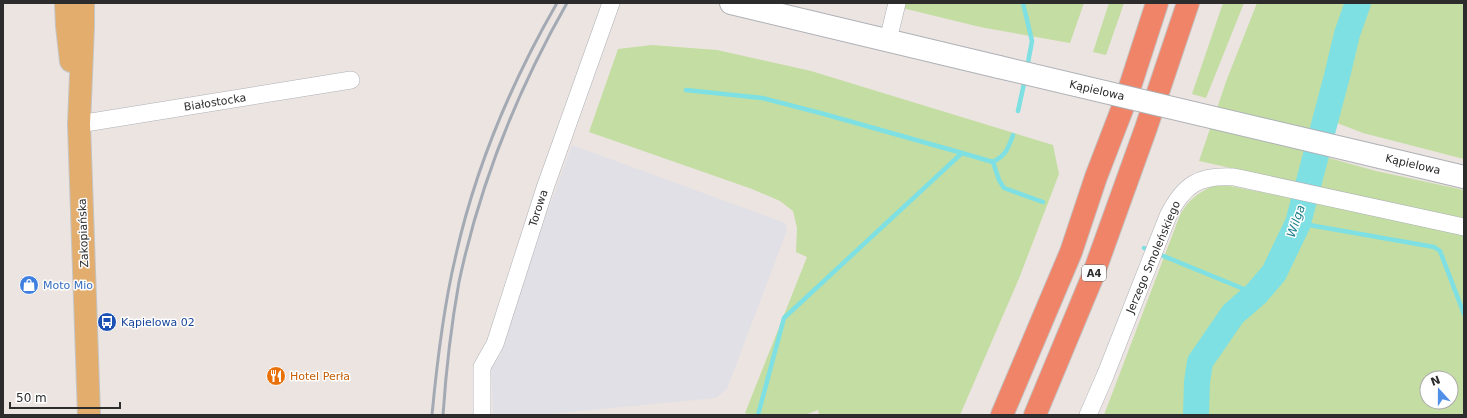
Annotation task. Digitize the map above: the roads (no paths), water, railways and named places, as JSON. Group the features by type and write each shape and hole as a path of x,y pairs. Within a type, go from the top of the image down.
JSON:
{"highway":[{"name":"A4","path":"1002,415 1071,252 1096,176 1126,99 1157,3"},
{"name":"A4","path":"1035,415 1092,278 1146,128 1188,3"}],"main road":[{"name":"Zakopiańska","path":"66,3 67,26 79,124"},
{"name":"Zakopiańska","path":"83,3 79,124 88,415"}],"street":[{"name":"Torowa","path":"482,415 482,367 495,344 547,181 611,3"},
{"name":"Kąpielowa","path":"731,3 1464,177"},
{"path":"888,40 897,3"},
{"name":"Białostocka","path":"79,124 351,80"},
{"name":"Jerzego Smoleńskiego","path":"1088,415 1176,201 1186,189 1195,182 1206,178 1220,176 1234,177 1464,227"}],"waterway":[{"path":"1023,3 1032,41 1027,68"},
{"name":"Wilga","path":"1196,415 1197,382 1200,362 1233,314 1256,294 1274,273 1298,223 1347,34 1358,3"},
{"path":"1018,111 1025,79"},
{"path":"686,90 762,98 962,153"},
{"path":"758,415 784,318 962,153 993,162 1001,157 1006,151 1013,135"},
{"path":"993,162 999,180 1004,188 1043,202"},
{"path":"1298,223 1434,247 1440,251 1464,314"},
{"path":"1144,248 1256,294"}],"railway":[{"path":"432,415 438,356 447,297 463,225 473,192 496,127 510,95 524,64 557,3"},
{"path":"443,415 449,348 456,299 478,209 489,173 516,104 567,3"}],"place":[{"name":"Moto Mio","path":"29,285"},
{"name":"Kąpielowa 02","path":"107,322"},
{"name":"Hotel Perła","path":"276,376"}]}
